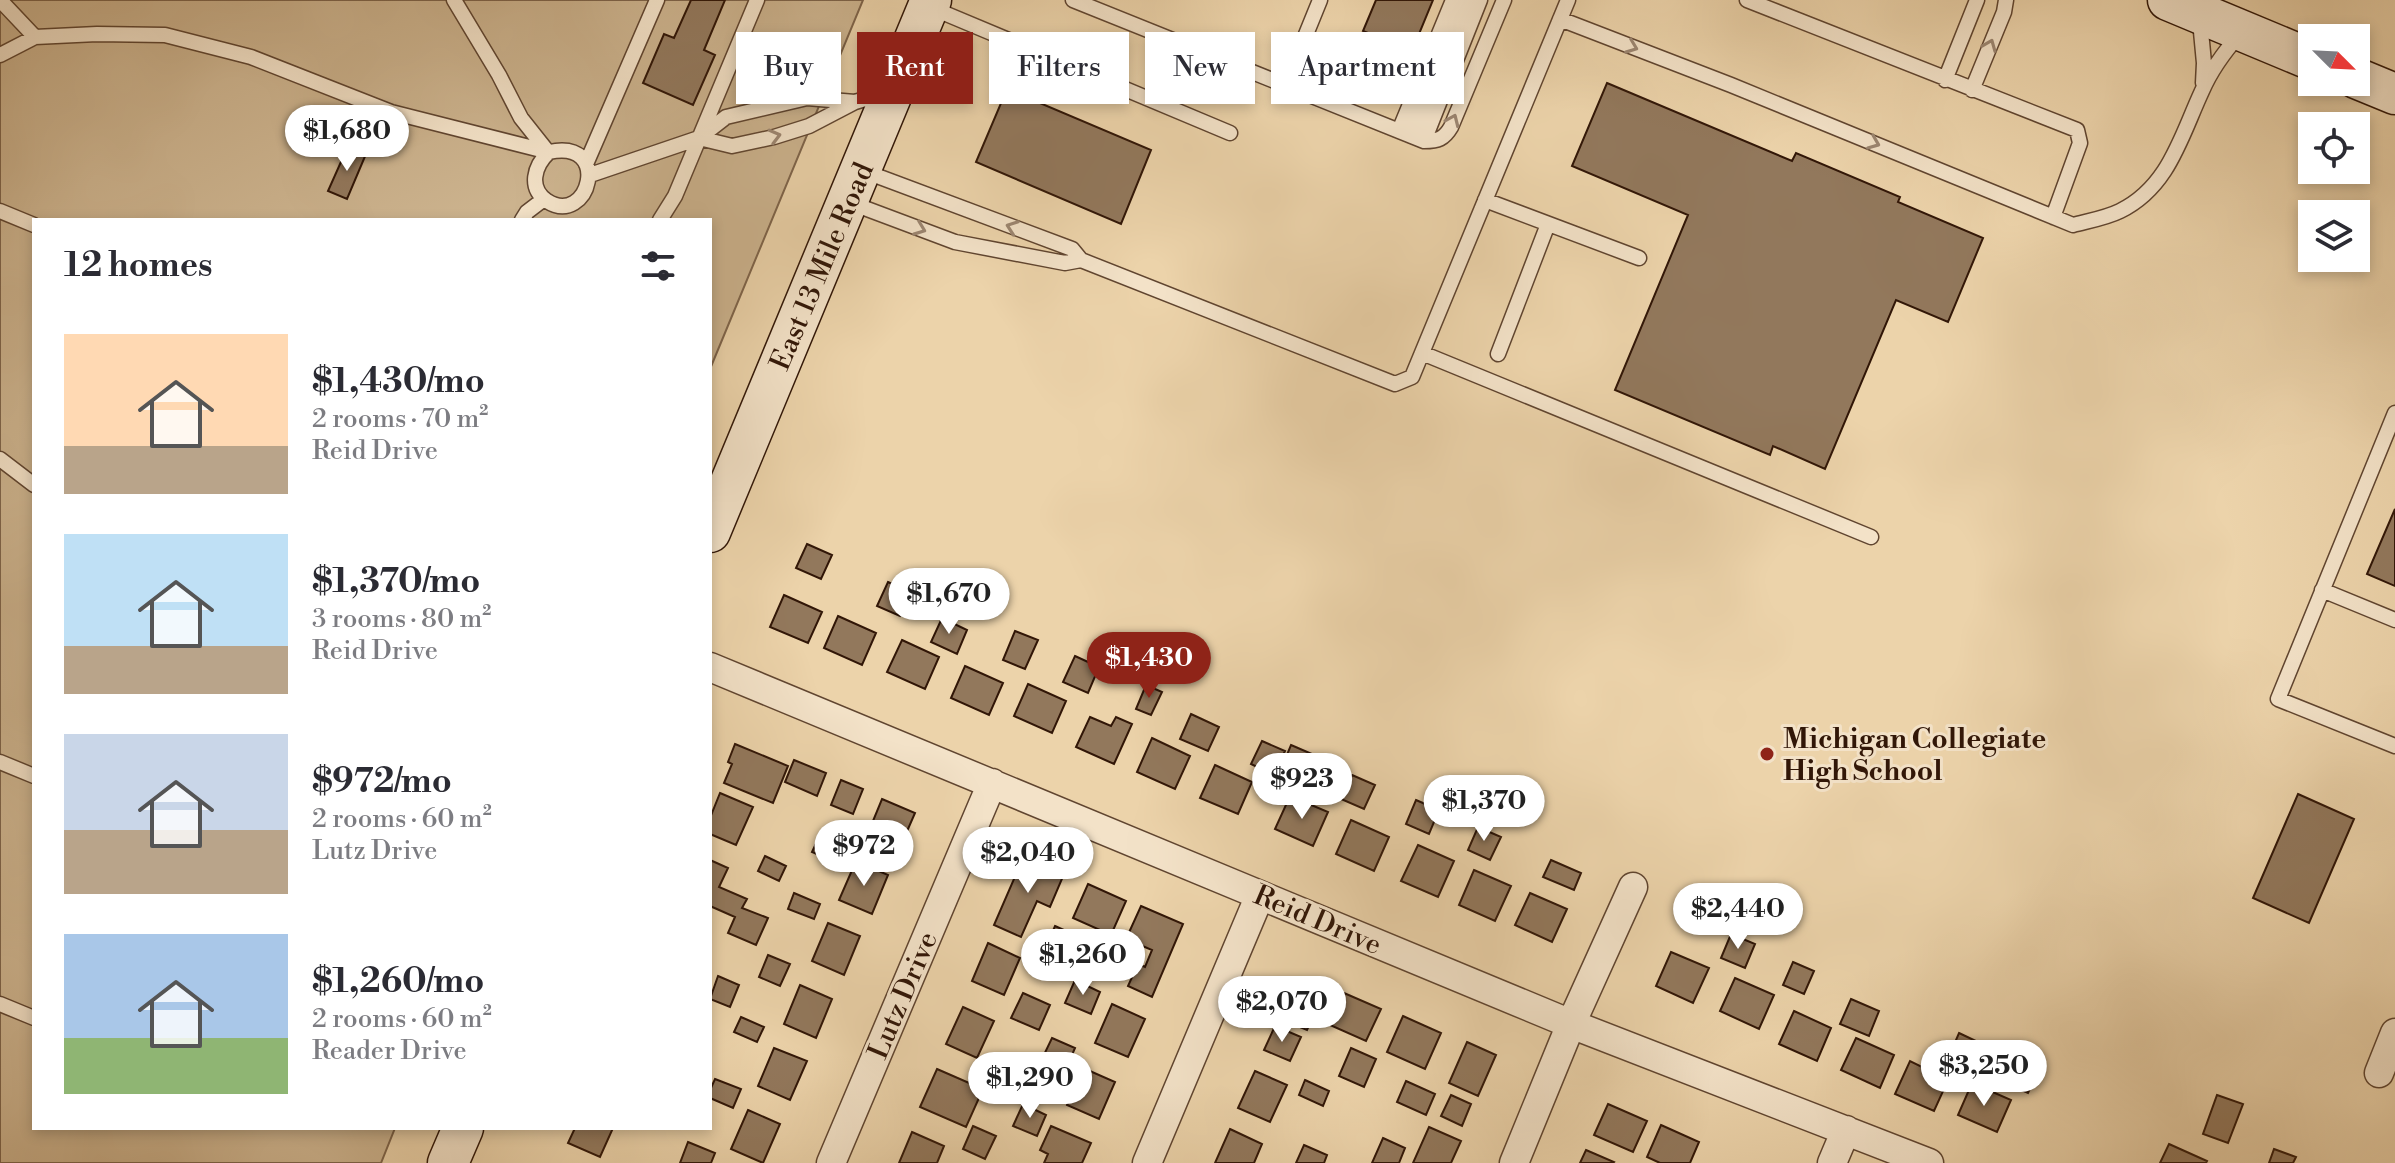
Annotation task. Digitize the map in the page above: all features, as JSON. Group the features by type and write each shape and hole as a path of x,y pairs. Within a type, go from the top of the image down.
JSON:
{"main road":[{"name":"East 13 Mile Road","path":"918,32 930,3"},
{"path":"2183,6 2298,54"},
{"path":"2370,84 2395,94"},
{"name":"East 13 Mile Road","path":"712,527 888,104"},
{"path":"448,1163 462,1130"}],"street":[{"name":"Reid Drive","path":"712,668 1571,1024 1929,1163"},
{"name":"Lutz Drive","path":"831,1163 992,783"},
{"path":"1514,1163 1571,1024 1633,887"},
{"path":"1147,1163 1260,895"},
{"path":"2379,1073 2395,1033"},
{"path":"1832,1163 1846,1130"}],"lane":[{"path":"0,0 35,37"},
{"path":"454,0 521,118 549,152"},
{"path":"549,152 535,170 538,191 544,199 554,204 575,202 584,195 588,170 657,0"},
{"path":"661,218 675,196 757,0"},
{"path":"1073,0 1271,80"},
{"path":"1307,32 1320,0"},
{"path":"1412,136 1453,0"},
{"path":"1412,136 1467,0"},
{"path":"1412,136 1480,0"},
{"path":"1331,104 1412,136 1439,141 1451,127 1504,0"},
{"path":"854,186 1072,249 1081,260 1395,384 1412,377 1568,0"},
{"path":"1747,0 2077,130 2080,143 2053,217"},
{"path":"1945,80 1977,0"},
{"path":"1972,90 2006,0"},
{"path":"930,3 1230,133"},
{"path":"2183,6 2203,35 2202,89"},
{"path":"1560,19 1731,85 2073,225 2120,211 2160,179 2179,146 2202,89 2228,47 2243,31"},
{"path":"0,55 35,37 165,35 251,57 391,112 549,152 570,151 579,156 588,170"},
{"path":"588,170 699,138 726,117 741,113 807,98 855,102"},
{"path":"699,138 732,146 809,126 855,102"},
{"path":"854,186 955,242 1065,263 1081,260"},
{"path":"523,218 544,199"},
{"path":"1485,200 1639,258"},
{"path":"0,211 32,224"},
{"path":"1498,354 1548,224"},
{"path":"1422,353 1871,537"},
{"path":"2395,413 2278,699 2395,746"},
{"path":"0,459 32,483"},
{"path":"2322,590 2395,620"},
{"path":"0,762 32,775"},
{"path":"0,1004 32,1017"}],"shaded area":[{"path":"0,0 863,0 841,53 841,32 736,32 736,104 820,104 712,364 712,218 32,218 32,1130 394,1130 381,1163 0,1163"}],"building":[{"path":"691,0 725,0 704,50 715,55 693,105 643,83 664,34 674,38"},
{"path":"1376,0 1433,0 1420,32 1363,31"},
{"path":"1607,83 1792,161 1796,153 1900,197 1898,202 1983,238 1948,322 1896,300 1825,469 1773,446 1770,455 1615,390 1688,215 1572,166"},
{"path":"1001,104 1042,104 1151,150 1121,224 976,162"},
{"path":"348,146 366,154 347,199 328,191"},
{"path":"2395,509 2395,586 2367,574"},
{"path":"807,544 832,555 821,579 796,568"},
{"path":"888,582 911,593 900,616 877,606"},
{"path":"784,595 822,612 808,643 770,627"},
{"path":"838,616 876,633 862,665 824,648"},
{"path":"942,618 967,630 957,654 931,642"},
{"path":"1015,631 1038,640 1025,669 1003,660"},
{"path":"902,640 939,657 925,689 887,672"},
{"path":"1075,656 1099,667 1088,693 1063,682"},
{"path":"965,666 1003,683 989,715 951,698"},
{"path":"1028,684 1066,701 1052,733 1014,716"},
{"path":"1146,685 1162,692 1151,715 1136,709"},
{"path":"1191,714 1219,727 1208,751 1180,739"},
{"path":"1090,717 1111,726 1116,717 1132,724 1114,764 1076,747"},
{"path":"1152,738 1190,756 1175,789 1137,772"},
{"path":"1262,741 1285,751 1274,775 1251,764"},
{"path":"735,744 788,766 773,803 724,783 732,764 728,762"},
{"path":"1291,745 1312,754 1300,782 1279,774"},
{"path":"794,760 826,773 817,796 785,782"},
{"path":"1215,765 1252,782 1238,814 1200,798"},
{"path":"1352,775 1375,785 1364,809 1341,799"},
{"path":"841,780 863,789 853,814 831,805"},
{"path":"720,793 753,807 736,845 712,835 712,813"},
{"path":"2298,794 2354,819 2309,923 2253,898"},
{"path":"1290,796 1328,812 1313,846 1275,829"},
{"path":"882,799 915,813 898,852 866,838"},
{"path":"1416,800 1439,810 1429,834 1406,824"},
{"path":"1351,820 1389,837 1374,871 1336,854"},
{"path":"1478,827 1501,837 1490,860 1468,850"},
{"path":"822,831 847,841 838,863 812,852"},
{"path":"1418,845 1454,861 1438,897 1401,881"},
{"path":"765,856 786,866 779,881 758,871"},
{"path":"1024,856 1064,874 1050,907 1037,901 1021,937 994,925"},
{"path":"1551,860 1581,873 1574,890 1543,877"},
{"path":"712,861 728,868 719,887 747,899 742,908 768,918 756,945 728,933 735,917 712,907"},
{"path":"856,861 888,875 872,914 839,900"},
{"path":"1474,870 1511,886 1495,921 1459,905"},
{"path":"1088,884 1126,901 1111,935 1073,918"},
{"path":"794,893 820,904 814,919 788,909"},
{"path":"1530,893 1567,909 1552,942 1515,925"},
{"path":"1141,906 1183,924 1152,997 1128,986 1138,964 1145,967 1152,950 1126,939"},
{"path":"828,923 860,936 844,975 812,961"},
{"path":"1055,926 1075,935 1065,958 1045,949"},
{"path":"1731,934 1755,944 1745,968 1721,958"},
{"path":"988,943 1020,958 1004,995 972,981"},
{"path":"1671,952 1709,968 1693,1003 1656,986"},
{"path":"768,955 790,964 780,986 759,977"},
{"path":"1793,962 1814,971 1804,994 1783,985"},
{"path":"718,976 739,985 730,1007 712,1000"},
{"path":"1296,978 1325,991 1307,1030 1278,1018"},
{"path":"1735,978 1774,995 1759,1029 1720,1011"},
{"path":"1075,980 1100,992 1091,1014 1065,1003"},
{"path":"800,985 832,999 816,1038 784,1024"},
{"path":"1023,993 1050,1005 1039,1030 1011,1018"},
{"path":"1344,993 1381,1009 1366,1041 1330,1025"},
{"path":"1851,999 1879,1011 1869,1036 1840,1024"},
{"path":"1112,1004 1145,1019 1128,1057 1095,1043"},
{"path":"963,1007 994,1021 977,1058 946,1044"},
{"path":"1794,1011 1831,1028 1817,1061 1779,1044"},
{"path":"1403,1016 1441,1033 1425,1069 1387,1052"},
{"path":"741,1017 764,1027 757,1042 734,1032"},
{"path":"1275,1026 1301,1037 1290,1061 1264,1050"},
{"path":"1959,1033 1978,1042 1966,1069 1947,1061"},
{"path":"1052,1038 1075,1048 1065,1071 1041,1061"},
{"path":"1856,1038 1894,1055 1880,1088 1841,1070"},
{"path":"1467,1042 1496,1055 1478,1096 1449,1083"},
{"path":"774,1048 807,1061 790,1100 758,1086"},
{"path":"1351,1048 1376,1059 1364,1087 1339,1076"},
{"path":"2014,1058 2039,1069 2028,1093 2003,1082"},
{"path":"994,1059 1021,1071 1010,1097 983,1084"},
{"path":"1936,1059 1954,1067 1934,1111 1895,1094 1910,1061 1930,1071"},
{"path":"1083,1068 1115,1082 1099,1119 1067,1105"},
{"path":"937,1069 983,1089 966,1127 920,1107"},
{"path":"1255,1071 1287,1085 1270,1122 1238,1108"},
{"path":"715,1079 741,1089 733,1108 712,1099"},
{"path":"1305,1080 1329,1091 1323,1106 1299,1095"},
{"path":"1406,1081 1435,1094 1426,1115 1397,1102"},
{"path":"1972,1083 2011,1100 1997,1132 1958,1115"},
{"path":"1451,1095 1471,1104 1462,1126 1441,1116"},
{"path":"2217,1095 2243,1104 2228,1143 2203,1134"},
{"path":"1023,1104 1046,1115 1037,1136 1013,1126"},
{"path":"1608,1104 1647,1121 1633,1152 1594,1135"},
{"path":"748,1110 780,1124 763,1163 731,1149"},
{"path":"1661,1125 1699,1142 1690,1163 1660,1163 1647,1157"},
{"path":"973,1126 996,1136 985,1159 963,1149"},
{"path":"1051,1126 1091,1143 1082,1163 1044,1163 1048,1154 1040,1150"},
{"path":"1429,1127 1461,1141 1451,1163 1413,1163"},
{"path":"1230,1129 1262,1144 1254,1163 1215,1163"},
{"path":"574,1130 612,1130 600,1157 568,1143"},
{"path":"912,1132 944,1146 937,1163 899,1163"},
{"path":"1383,1138 1405,1148 1399,1163 1372,1163"},
{"path":"688,1142 715,1153 711,1163 680,1163"},
{"path":"2169,1144 2207,1161 2160,1163"},
{"path":"1304,1145 1327,1155 1324,1163 1296,1163"},
{"path":"2274,1149 2296,1157 2293,1163 2269,1163"},
{"path":"1586,1150 1614,1162 1580,1163"}],"place":[{"name":"Michigan Collegiate High School","path":"1767,754"}]}
